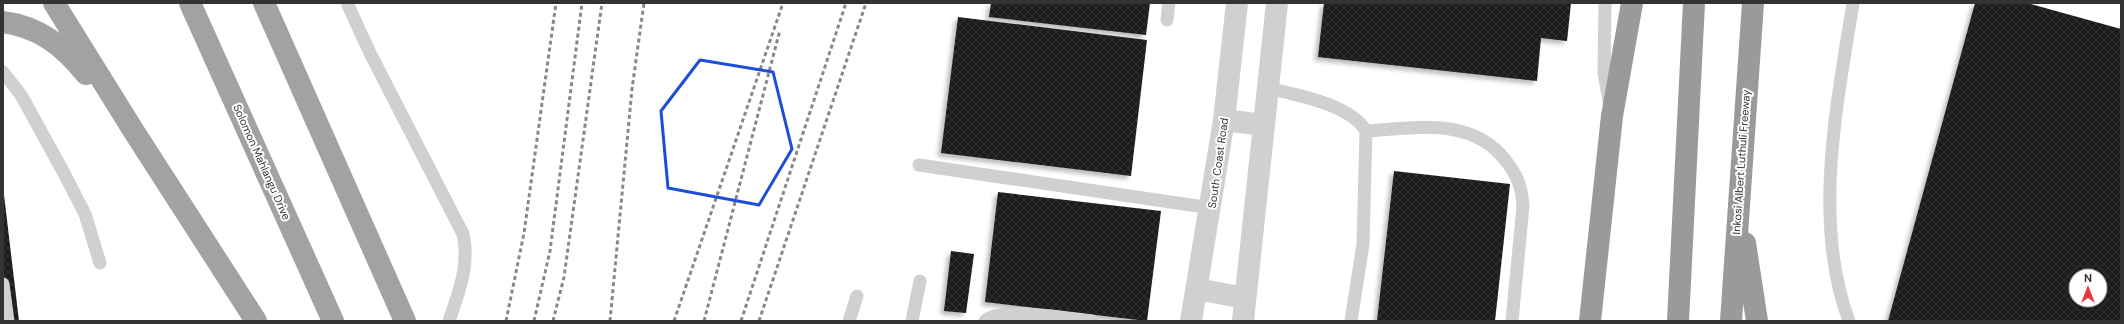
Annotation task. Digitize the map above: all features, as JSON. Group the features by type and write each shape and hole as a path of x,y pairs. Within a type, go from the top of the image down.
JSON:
{"highway":[{"path":"54,3 133,130 256,321"},
{"name":"Solomon Mahlangu Drive","path":"190,3 333,321"},
{"path":"264,3 405,321"},
{"path":"1590,321 1612,116 1632,3"},
{"path":"1678,321 1694,3"},
{"name":"Inkosi Albert Luthuli Freeway","path":"1731,321 1753,3"},
{"path":"3,22 27,27 50,38 72,57 133,130"},
{"path":"1738,203 1758,321"}],"street":[{"name":"South Coast Road","path":"1191,321 1211,208 1224,120 1237,3"},
{"path":"1243,321 1277,3"},
{"path":"1224,120 1263,125"},
{"path":"1197,289 1245,298"}],"lane":[{"path":"347,3 370,53 463,234 466,252 465,267 449,321"},
{"path":"1167,20 1169,3"},
{"path":"1605,3 1604,73 1612,116"},
{"path":"1850,321 1842,301 1830,230 1833,127 1853,3"},
{"path":"3,72 21,95 85,214 100,263"},
{"path":"1268,88 1290,93 1338,109 1358,121 1366,132 1363,244 1351,321"},
{"path":"1366,132 1420,128 1465,130 1487,141 1504,158 1517,175 1522,191 1523,206 1512,321"},
{"path":"919,165 1211,208"},
{"path":"912,321 920,281"},
{"path":"3,284 8,321"},
{"path":"849,321 857,296"},
{"path":"985,321 988,317 995,315 1017,314 1092,321"}],"highlighted area":[{"path":"700,60 773,72 792,149 759,205 668,188 661,111"}],"building":[{"path":"991,3 1150,3 1146,35 989,17"},
{"path":"1324,3 1571,3 1567,41 1541,38 1537,81 1318,57"},
{"path":"1975,3 2027,3 2121,29 2121,321 1888,321"},
{"path":"958,17 1147,40 1131,176 941,153"},
{"path":"1394,171 1510,184 1495,321 1377,321"},
{"path":"998,192 1161,211 1147,321 985,302"},
{"path":"4,195 19,321 3,321"},
{"path":"951,251 974,254 966,313 944,311"}],"railway":[{"path":"506,321 524,233 556,3"},
{"path":"534,321 550,251 582,3"},
{"path":"553,321 564,277 602,3"},
{"path":"610,321 632,89 644,3"},
{"path":"674,321 783,3"},
{"path":"741,321 846,3"},
{"path":"759,321 866,3"},
{"path":"704,321 780,30"}]}
